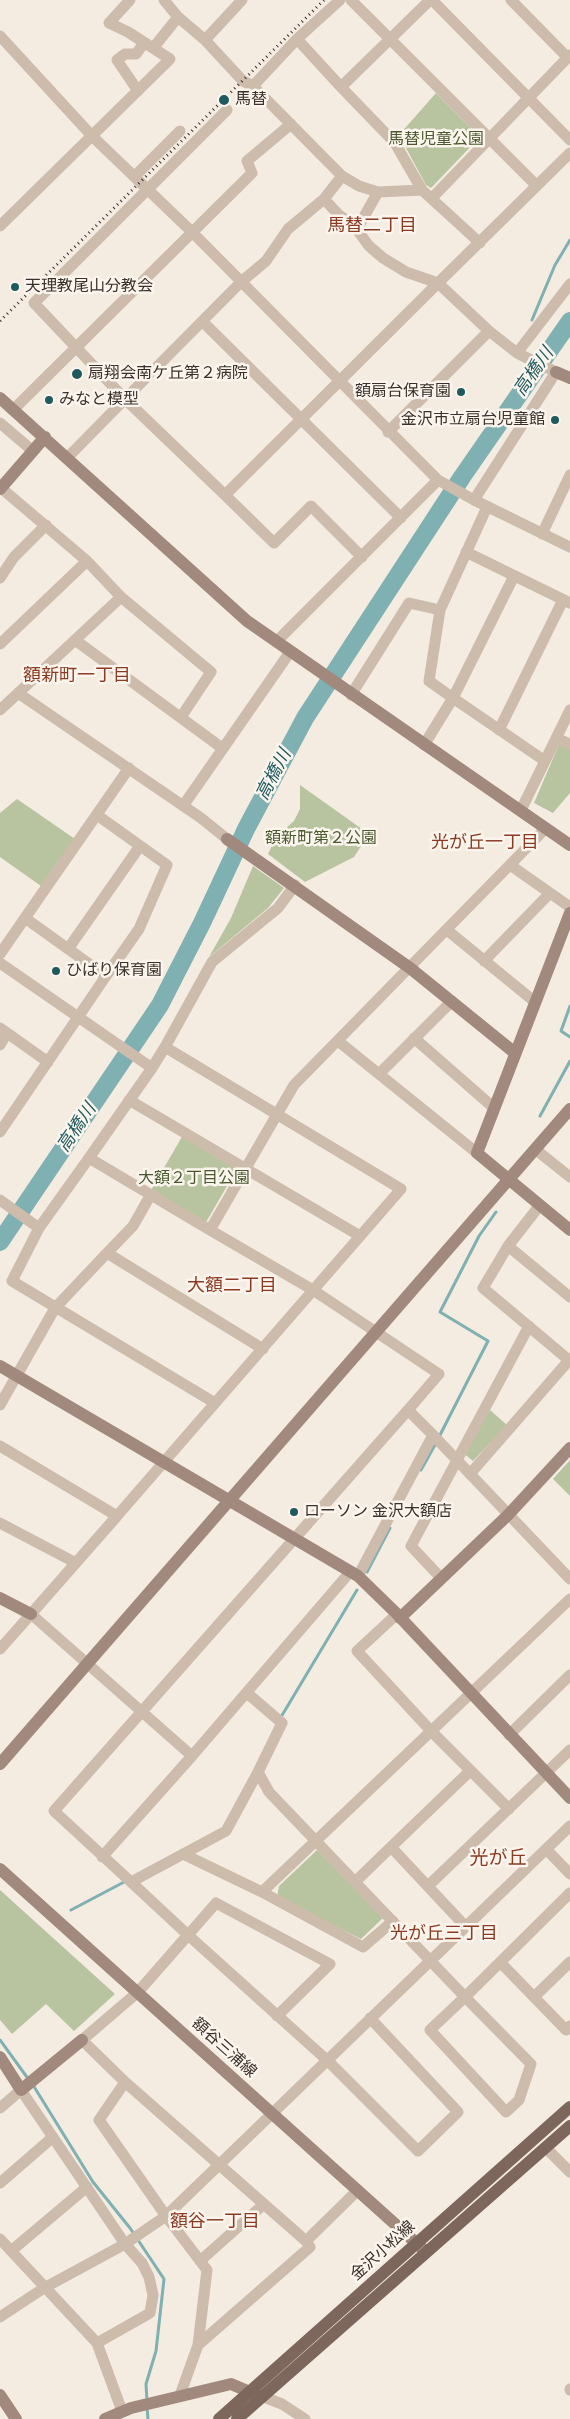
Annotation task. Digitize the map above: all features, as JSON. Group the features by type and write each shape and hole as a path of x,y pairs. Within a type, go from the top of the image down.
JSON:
{"main road":[{"name":"金沢小松線","path":"237,2419 256,2394 417,2243 570,2108"},
{"name":"金沢小松線","path":"219,2419 256,2394 426,2253 570,2126"}],"street":[{"path":"0,226 170,60 128,32 108,23 130,0"},
{"path":"164,0 178,17 205,40 243,81 254,86 342,176 359,186 378,192 422,190"},
{"path":"205,40 242,0"},
{"path":"254,86 297,40 340,0"},
{"path":"351,0 391,37 536,185"},
{"path":"341,87 431,0 529,96 570,140"},
{"path":"432,198 569,56 511,0"},
{"path":"138,91 116,60 125,54 136,54 149,45 178,17"},
{"path":"0,36 92,136 192,232 388,432 438,480 487,507 570,547"},
{"path":"297,40 395,143 422,190 480,242"},
{"path":"228,110 34,303 77,346 125,399 274,543 311,506 362,557"},
{"path":"14,410 252,173 247,161 291,124"},
{"path":"135,176 180,131"},
{"path":"225,495 338,380 570,153"},
{"path":"68,457 204,322 241,282 266,261 288,230 324,199 342,176"},
{"path":"357,229 378,192"},
{"path":"324,199 338,215 357,229 368,246 383,258 406,272 438,283 489,331 521,354 570,378"},
{"path":"521,354 570,284"},
{"path":"204,322 401,518"},
{"path":"388,432 489,331"},
{"path":"474,500 556,372"},
{"path":"0,398 46,437 247,621 570,845"},
{"path":"0,423 33,451"},
{"path":"46,437 0,488 46,525 87,561 122,597 211,672 181,717"},
{"path":"542,534 570,475"},
{"path":"276,642 438,480"},
{"path":"487,507 440,610 430,681 545,761"},
{"path":"0,578 14,557 46,525"},
{"path":"466,552 566,601 499,730"},
{"path":"0,644 87,561"},
{"path":"424,745 454,698 514,576"},
{"path":"0,710 122,597"},
{"path":"350,693 409,603 440,610"},
{"path":"75,640 222,748"},
{"path":"183,806 290,652"},
{"path":"18,693 129,768 410,968 516,1053"},
{"path":"521,810 570,710"},
{"path":"556,738 570,744"},
{"path":"0,954 129,768"},
{"path":"0,1132 139,929 166,865 97,815"},
{"path":"210,1230 294,1085 546,828"},
{"path":"68,949 140,846"},
{"path":"510,865 570,908"},
{"path":"215,1403 54,1308 12,1280 37,1226 88,1158 149,1067 165,1047 212,962 278,908 294,885"},
{"path":"484,961 550,893"},
{"path":"477,1153 570,913"},
{"path":"25,918 106,976"},
{"path":"447,930 535,1002"},
{"path":"0,964 149,1067"},
{"path":"379,1074 452,1001"},
{"path":"0,1044 4,1031 48,1062"},
{"path":"414,1038 494,1108"},
{"path":"338,1040 570,1230"},
{"path":"0,1649 165,1463 401,1189 278,1113 165,1047"},
{"path":"128,1100 360,1236"},
{"path":"0,1764 570,1109"},
{"path":"535,1149 570,1177"},
{"path":"88,1158 313,1290 440,1374 54,1811 102,1857 328,2061 418,2151 458,2112 370,2018"},
{"path":"0,1405 54,1308 133,1226 150,1196"},
{"path":"1,1201 37,1226"},
{"path":"470,1474 570,1360 483,1288 508,1246 540,1205"},
{"path":"508,1246 570,1298"},
{"path":"107,1253 263,1349"},
{"path":"441,1578 411,1546 529,1326"},
{"path":"0,1366 354,1574 398,1616 570,1798"},
{"path":"408,1410 570,1579"},
{"path":"102,1857 354,1574 436,1438"},
{"path":"0,1446 117,1516"},
{"path":"509,1809 432,1732 357,1651 441,1578 508,1515 570,1448"},
{"path":"0,1523 76,1563"},
{"path":"0,1598 31,1614 140,1713 192,1756"},
{"path":"262,1892 570,1599"},
{"path":"509,1734 570,1675"},
{"path":"129,1880 183,1854 226,1830 282,1723 247,1693"},
{"path":"429,1885 570,1750"},
{"path":"356,1882 470,1771"},
{"path":"258,1772 269,1792 465,1997 531,2064 518,2100 506,2112 430,2030 465,1997 570,1893"},
{"path":"0,2317 44,2288 128,2242 166,2216 570,1826"},
{"path":"391,1847 429,1885 465,1926"},
{"path":"546,1849 570,1874"},
{"path":"183,1854 262,1892 363,1946 393,1921"},
{"name":"額谷三浦線","path":"0,1869 426,2253"},
{"path":"0,2108 138,1992 216,1902 330,1964 278,2016"},
{"path":"500,1962 566,2030 570,2026"},
{"path":"534,1997 570,1962"},
{"path":"82,2040 125,2082 306,2241 310,2247 198,2346"},
{"path":"0,2057 23,2088 86,2187 128,2242 149,2277 154,2295 150,2313 97,2343"},
{"path":"125,2082 99,2120 166,2216 207,2270 198,2346 180,2395"},
{"path":"0,2183 53,2137"},
{"path":"546,2148 570,2172"},
{"path":"10,2251 86,2187"},
{"path":"306,2241 358,2190"},
{"path":"200,2261 264,2204"},
{"path":"0,2239 97,2343 127,2409"},
{"path":"105,2419 127,2409 231,2384 282,2404 305,2419"},
{"path":"0,2395 16,2419"}],"green space":[{"name":"馬替児童公園","path":"436,93 480,137 431,188 426,185 399,135"},
{"path":"560,742 570,747 570,793 553,813 534,803"},
{"name":"額新町第２公園","path":"300,785 369,834 354,857 305,882 268,854 276,837 294,821 300,809"},
{"path":"17,799 75,839 41,886 0,857 0,813"},
{"path":"253,866 284,888 268,908 209,957 231,918"},
{"name":"大額２丁目公園","path":"183,1135 238,1167 205,1224 150,1192"},
{"path":"490,1410 507,1425 473,1461 462,1452"},
{"path":"570,1460 570,1496 553,1479"},
{"path":"317,1850 383,1918 361,1939 277,1897 279,1886"},
{"path":"0,1890 115,1994 74,2031 46,2004 12,2034 0,2020"}],"waterway":[{"path":"532,320 555,265 570,240"},
{"name":"高橋川","path":"0,1242 160,1005 202,923 246,829 305,718 462,477 570,321"},
{"path":"570,1006 561,1031 570,1037"},
{"path":"540,1116 570,1061"},
{"path":"439,1437 488,1341 440,1312 479,1236 496,1212"},
{"path":"421,1470 436,1443"},
{"path":"367,1572 390,1528"},
{"path":"281,1717 357,1590"},
{"path":"71,1910 126,1881"},
{"path":"0,2040 29,2080"},
{"path":"33,2085 93,2182 130,2228 164,2279 156,2351 146,2384 147,2401"},
{"path":"147,2407 148,2419"}],"railway":[{"path":"0,321 324,0"}],"place":[{"name":"馬替","path":"224,100"},
{"name":"天理教尾山分教会","path":"15,287"},
{"name":"扇翔会南ケ丘第２病院","path":"77,374"},
{"name":"額扇台保育園","path":"461,392"},
{"name":"みなと模型","path":"49,400"},
{"name":"金沢市立扇台児童館","path":"555,420"},
{"name":"ひばり保育園","path":"56,971"},
{"name":"ローソン 金沢大額店","path":"294,1512"}],"district":[{"name":"馬替二丁目","path":"372,226"},
{"name":"額新町一丁目","path":"77,676"},
{"name":"光が丘一丁目","path":"485,843"},
{"name":"大額二丁目","path":"232,1286"},
{"name":"光が丘","path":"498,1859"},
{"name":"光が丘三丁目","path":"444,1934"},
{"name":"額谷一丁目","path":"215,2222"}]}
